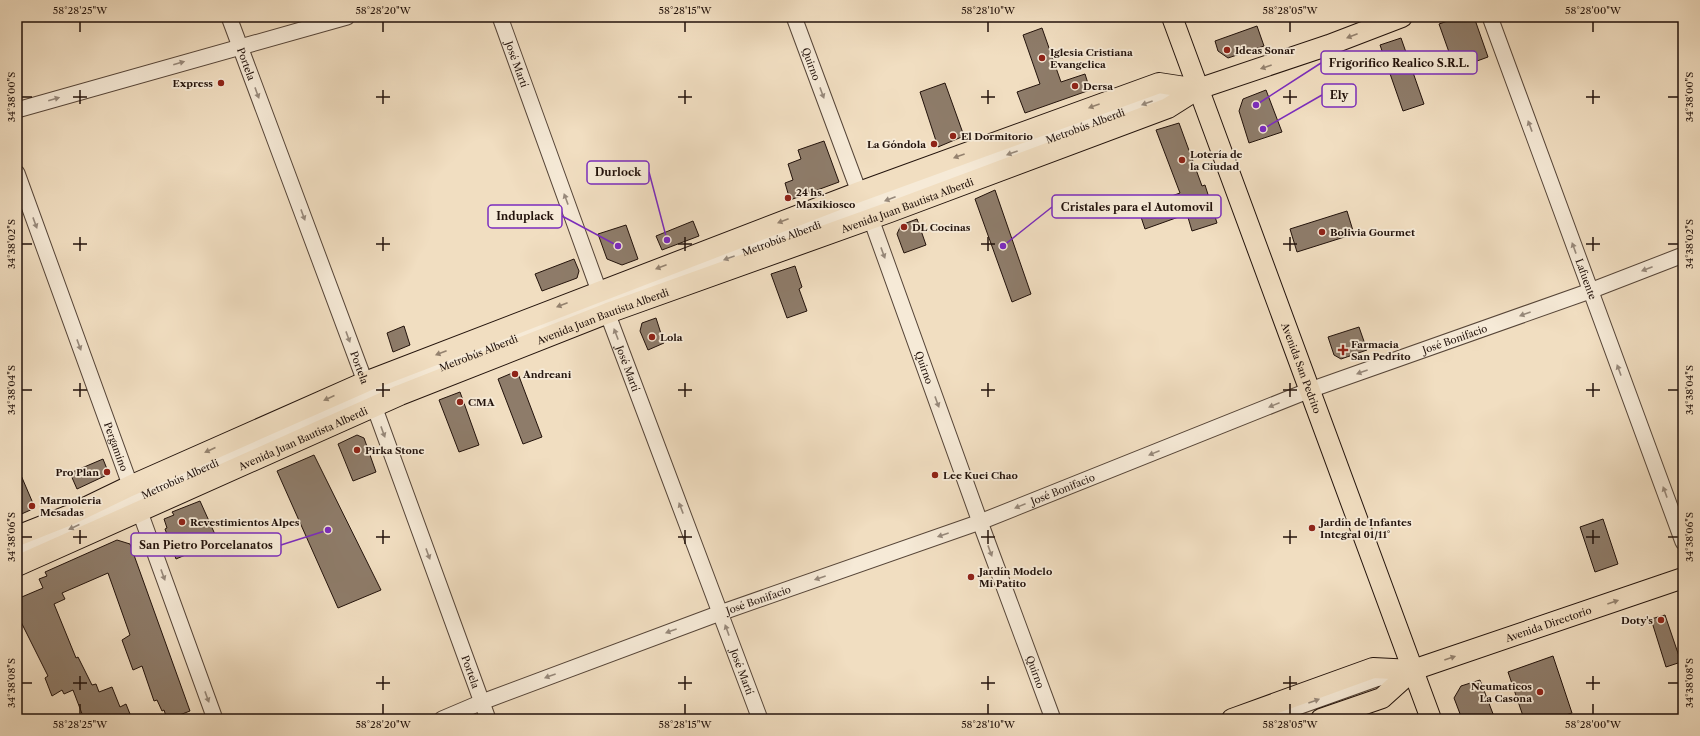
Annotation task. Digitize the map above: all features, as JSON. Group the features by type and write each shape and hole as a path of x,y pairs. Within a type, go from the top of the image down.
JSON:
{"main road":[{"name":"Avenida San Pedrito","path":"1172,17 1431,719"},
{"name":"Avenida Juan Bautista Alberdi","path":"603,303 865,206 1168,108 1198,89 1329,45 1402,17"},
{"name":"Avenida Juan Bautista Alberdi","path":"17,566 135,498 370,394 603,303 865,206 1159,83 1198,89"},
{"name":"Avenida Juan Bautista Alberdi","path":"17,536 70,515 135,498 370,394"},
{"name":"Avenida Directorio","path":"1232,719 1372,668 1413,670 1683,578"},
{"name":"Avenida Directorio","path":"1321,719 1382,698 1413,670"}],"street":[{"name":"Portela","path":"229,17 370,394 488,719"},
{"path":"17,110 347,17"},
{"name":"José Martí","path":"500,17 603,303 760,719"},
{"name":"Quirno","path":"794,17 1053,719"},
{"name":"Lafuente","path":"1490,17 1683,542"},
{"name":"Pergamino","path":"17,173 215,719"},
{"name":"José Bonifacio","path":"442,719 482,702 720,613 980,522 1310,390 1590,291 1683,256"},
{"name":"Metrobús Alberdi","path":"17,553 135,498"},
{"path":"1264,719 1376,679 1413,670"}],"building":[{"path":"1459,17 1474,17 1488,57 1455,69 1439,24"},
{"path":"1257,26 1264,46 1228,58 1218,51 1215,41"},
{"name":"Iglesia Cristiana Evangelica","path":"1042,28 1061,82 1085,74 1090,90 1025,113 1017,92 1040,84 1023,35"},
{"path":"1401,38 1424,104 1403,111 1380,45"},
{"path":"945,83 964,136 938,147 920,92"},
{"path":"1266,90 1282,132 1249,143 1239,111 1243,99"},
{"path":"1179,123 1202,186 1205,185 1217,223 1192,231 1187,214 1145,229 1138,208 1180,193 1156,130"},
{"path":"824,141 839,182 790,200 785,183 793,180 788,164 801,159 798,150"},
{"path":"995,190 1031,294 1012,302 975,199"},
{"name":"Bolivia Gourmet","path":"1347,211 1354,234 1297,252 1290,229"},
{"path":"917,219 926,245 904,253 897,234 901,225"},
{"path":"693,221 699,236 662,250 656,236"},
{"path":"626,225 638,259 622,265 607,259 598,234"},
{"path":"574,259 579,271 577,278 542,291 535,274"},
{"path":"795,266 802,287 799,289 807,311 787,318 771,274"},
{"name":"Lola","path":"656,318 664,343 648,350 640,331 642,323"},
{"path":"404,326 410,345 393,352 387,333"},
{"path":"1359,327 1367,350 1341,359 1334,355 1328,337"},
{"path":"517,371 542,437 523,444 498,379"},
{"path":"460,392 479,445 459,452 439,400"},
{"path":"357,435 364,438 376,472 353,481 338,444"},
{"path":"314,455 381,590 338,608 277,471"},
{"path":"103,459 109,474 77,489 70,473"},
{"path":"17,466 35,508 17,516"},
{"path":"200,501 218,541 176,559 165,529 167,528 164,519 174,515 172,512"},
{"path":"1603,519 1618,564 1595,572 1580,527"},
{"path":"117,540 130,544 190,711 169,719 167,719 164,710 162,711 157,700 154,701 142,666 133,670 122,640 130,635 108,573 62,593 65,599 54,604 76,658 78,657 92,685 96,684 99,692 112,687 120,707 126,704 132,719 84,719 73,690 64,694 62,690 52,696 45,678 48,676 17,614 17,599 43,588 39,579 47,576 45,572"},
{"path":"1665,615 1681,662 1666,667 1651,619"},
{"name":"Neumaticos La Casona","path":"1553,656 1572,713 1553,719 1524,719 1508,672"},
{"path":"1480,680 1495,719 1462,719 1454,698 1461,686"}],"place":[{"name":"Ideas Sonar","path":"1227,50"},
{"name":"Iglesia Cristiana Evangelica","path":"1042,58"},
{"name":"Express","path":"221,83"},
{"name":"Dersa","path":"1075,86"},
{"name":"Frigorifico Realico S.R.L.","path":"1256,105"},
{"name":"Ely","path":"1263,129"},
{"name":"El Dormitorio","path":"953,136"},
{"name":"La Góndola","path":"934,144"},
{"name":"Lotería de la Ciudad","path":"1182,160"},
{"name":"24 hs. Maxikiosco","path":"788,198"},
{"name":"DL Cocinas","path":"904,227"},
{"name":"Bolivia Gourmet","path":"1322,232"},
{"name":"Durlock","path":"667,240"},
{"name":"Induplack","path":"618,246"},
{"name":"Cristales para el Automovil","path":"1003,246"},
{"name":"Lola","path":"652,337"},
{"name":"Farmacia San Pedrito","path":"1343,350"},
{"name":"Andreani","path":"515,374"},
{"name":"CMA","path":"460,402"},
{"name":"Pirka Stone","path":"357,450"},
{"name":"Pro Plan","path":"107,472"},
{"name":"Lee Kuei Chao","path":"935,475"},
{"name":"Marmoleria Mesadas","path":"32,506"},
{"name":"Revestimientos Alpes","path":"182,522"},
{"name":"Jardín de Infantes Integral 01/11°","path":"1312,528"},
{"name":"San Pietro Porcelanatos","path":"328,530"},
{"name":"Jardín Modelo Mi Patito","path":"971,577"},
{"name":"Doty's","path":"1661,620"},
{"name":"Neumaticos La Casona","path":"1540,692"}]}
